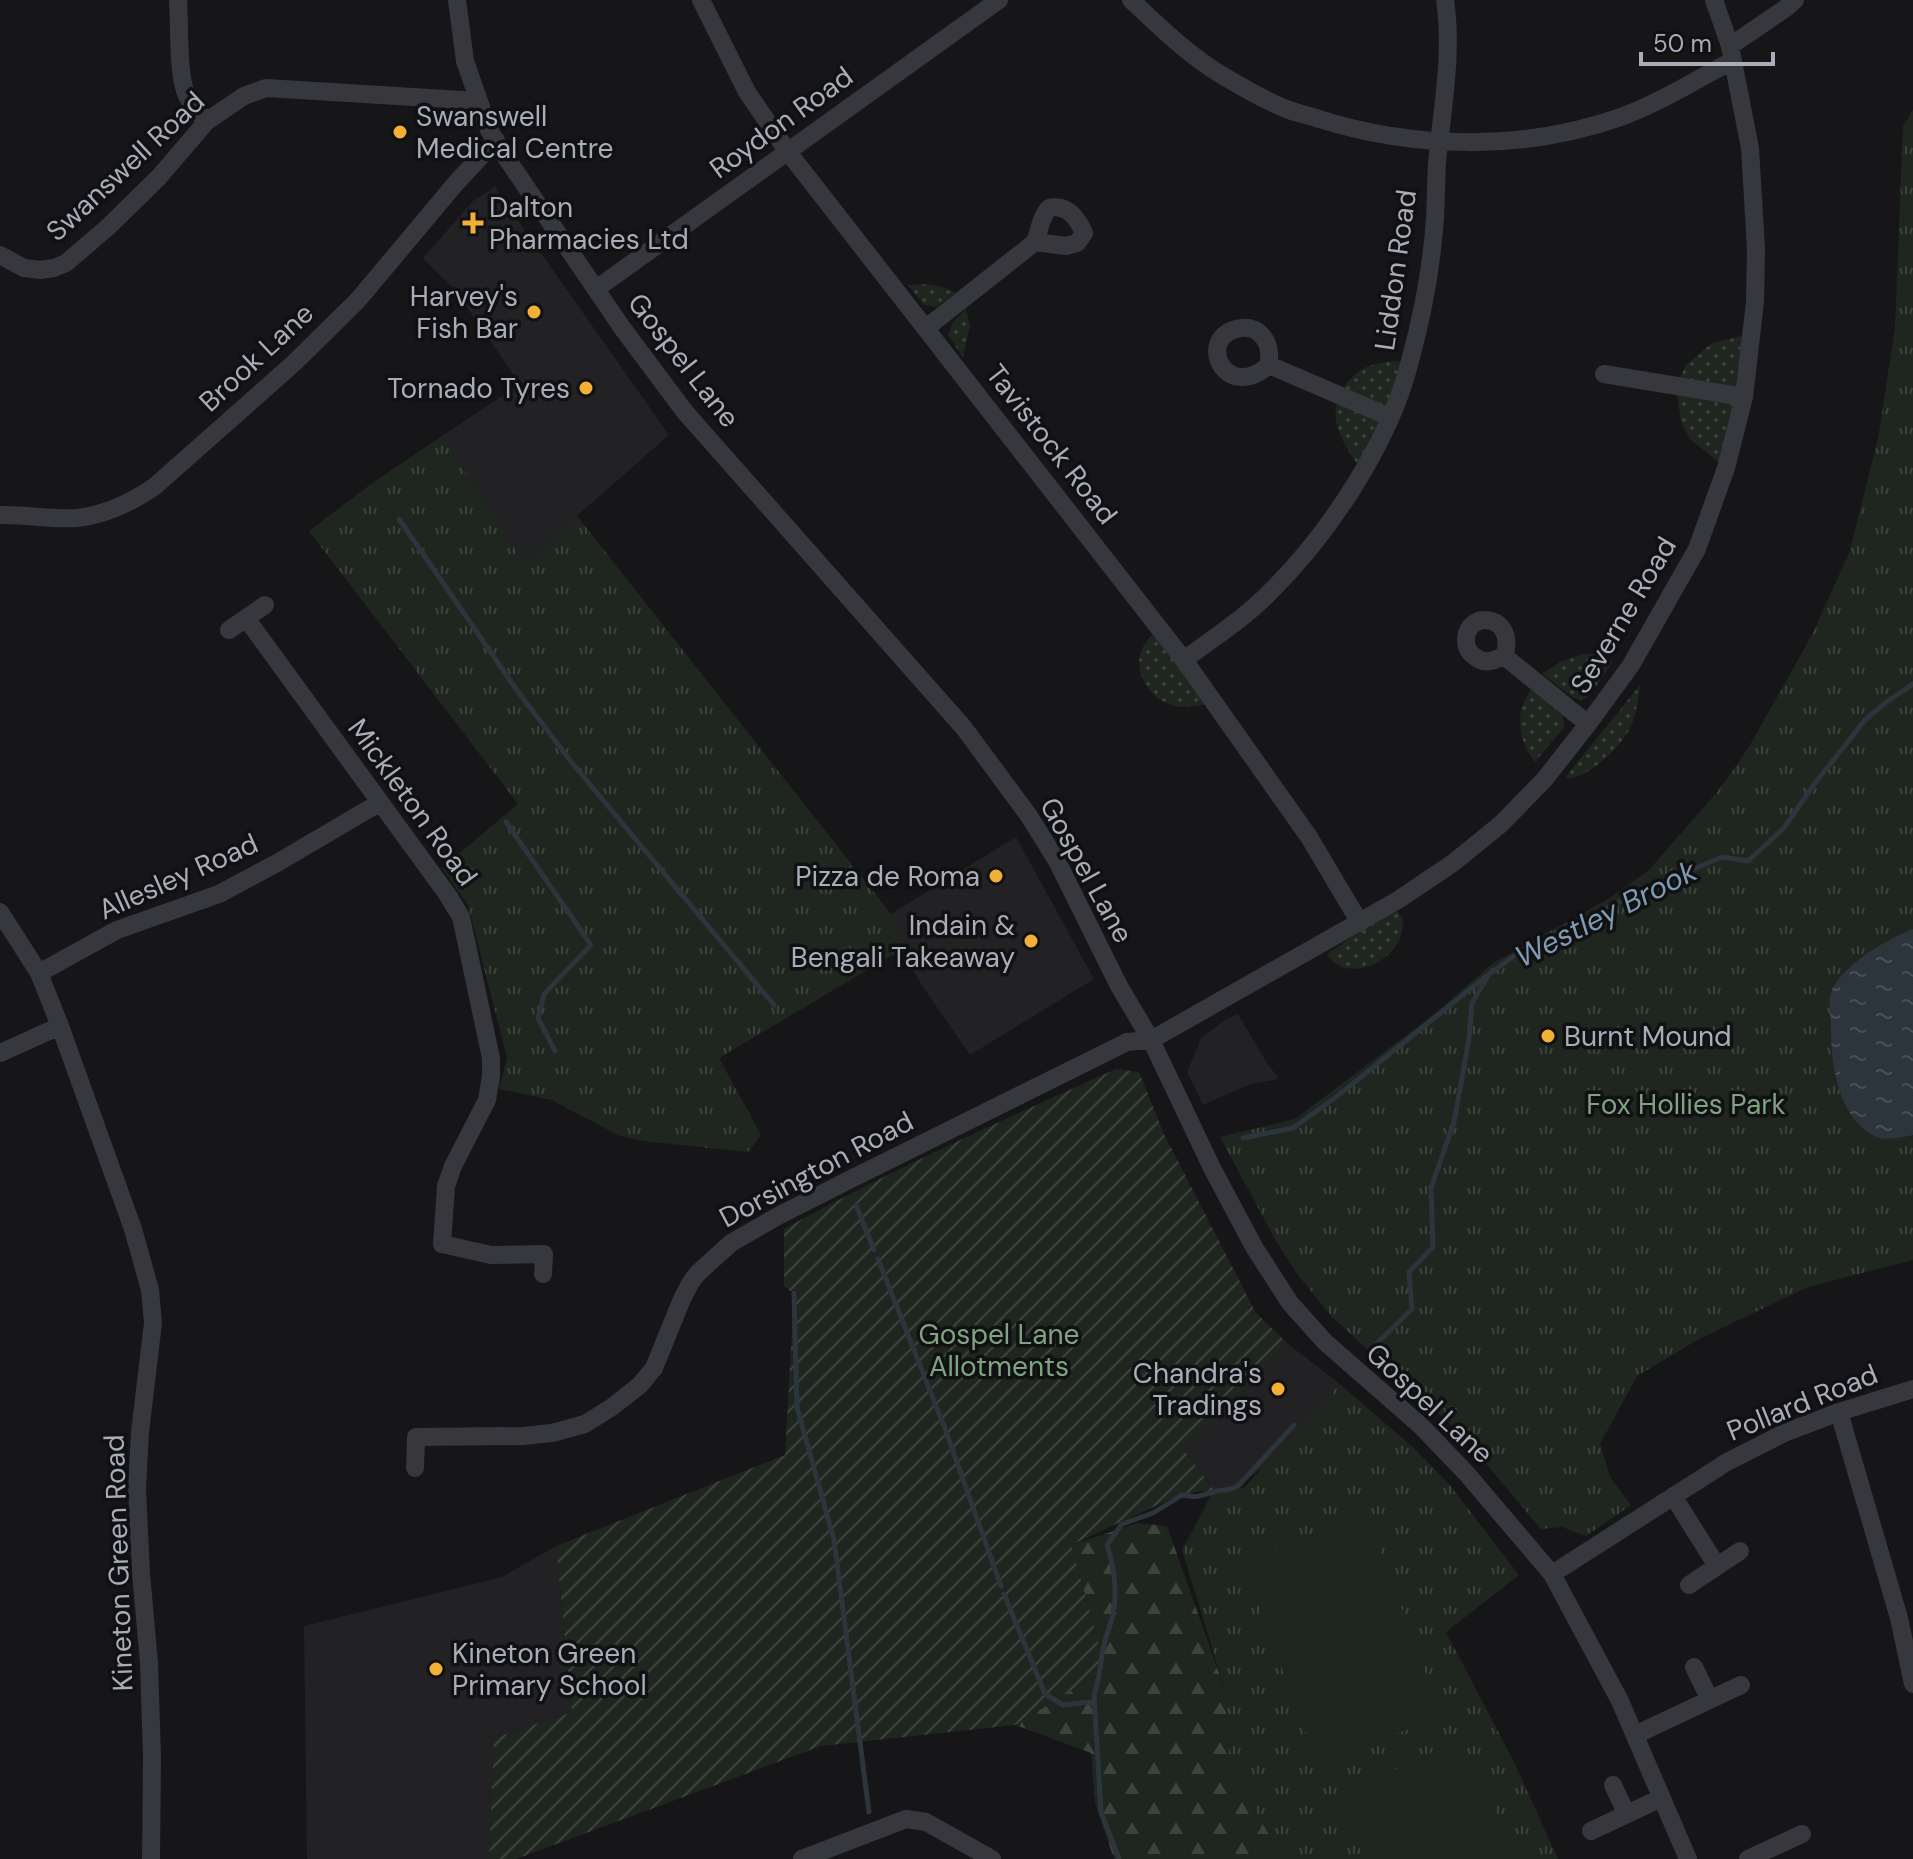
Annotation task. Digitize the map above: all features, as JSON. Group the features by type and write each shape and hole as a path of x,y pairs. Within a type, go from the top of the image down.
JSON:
{"street":[{"path":"178,0 186,93 195,110 207,121"},
{"name":"Gospel Lane","path":"457,0 465,61 489,130 631,341 685,412 964,728 1029,816 1057,861 1119,986 1151,1040 1254,1247 1290,1303 1325,1342 1421,1426 1467,1474 1552,1574 1635,1735 1688,1859"},
{"name":"Tavistock Road","path":"701,0 747,92 788,152 1184,660 1309,837 1360,923"},
{"name":"Roydon Road","path":"596,289 999,0"},
{"path":"1131,0 1170,37 1218,73 1285,108 1355,130 1439,141 1538,138 1585,128 1632,112 1731,53 1795,0"},
{"name":"Liddon Road","path":"1184,660 1268,595 1299,561 1362,471 1390,417 1410,364 1435,220 1445,88 1448,18 1445,0"},
{"name":"Severne Road","path":"1151,1040 1398,900 1453,863 1501,824 1544,780 1631,665 1697,549 1726,468 1744,397 1752,336 1756,249 1750,148 1731,53 1714,0"},
{"name":"Swanswell Road","path":"0,255 32,269 54,268 66,263 159,177 207,121 244,96 266,88 479,101"},
{"name":"Brook Lane","path":"0,515 76,518 138,498 154,487 294,363 358,300 496,140"},
{"path":"926,328 1035,242"},
{"path":"1269,365 1390,417"},
{"path":"1604,374 1744,397"},
{"path":"229,630 265,605"},
{"name":"Mickleton Road","path":"246,618 461,917 491,1058 491,1076 487,1100 446,1186 442,1244 491,1255 544,1254 543,1274"},
{"path":"1504,656 1588,724"},
{"name":"Allesley Road","path":"39,973 117,930 219,894 379,803"},
{"name":"Kineton Green Road","path":"0,912 39,973 133,1229 150,1290 153,1323 140,1432 137,1488 150,1679 151,1859"},
{"path":"0,1053 60,1026"},
{"name":"Dorsington Road","path":"415,1468 416,1437 523,1436 552,1433 585,1424 640,1385 654,1368 691,1282 731,1243 778,1216 1127,1042 1151,1040"},
{"name":"Pollard Road","path":"1552,1574 1727,1462 1784,1433 1913,1389"},
{"path":"1839,1412 1906,1616 1913,1684"},
{"path":"1673,1496 1717,1566"},
{"path":"1689,1585 1740,1551"},
{"path":"1694,1667 1710,1700"},
{"path":"1635,1735 1741,1685"},
{"path":"1613,1785 1626,1813"},
{"path":"1591,1831 1661,1798"},
{"path":"802,1859 906,1819 926,1822 992,1859"},
{"path":"1748,1859 1773,1854 1802,1834"}],"shaded area":[{"path":"496,186 669,435 525,566 442,436 520,384 455,290 423,258 473,201"},
{"path":"1016,837 1094,979 970,1055 901,950 903,944 891,914"},
{"path":"1238,1014 1279,1079 1251,1084 1203,1105 1187,1072 1201,1038"},
{"path":"1287,1343 1340,1384 1266,1466 1235,1486 1214,1490 1184,1450"},
{"name":"Kineton Green Primary School","path":"556,1546 572,1712 494,1738 489,1859 307,1859 304,1626 502,1577"}],"green space":[{"name":"Fox Hollies Park","path":"1913,110 1913,1260 1808,1287 1699,1339 1637,1376 1600,1444 1610,1477 1631,1505 1586,1536 1562,1527 1541,1529 1460,1433 1332,1317 1298,1275 1276,1241 1220,1137 1295,1119 1432,1016 1493,963 1610,898 1648,871 1717,792 1738,763 1812,635 1849,553 1878,439 1895,328 1903,126"},
{"path":"908,285 939,286 955,293 936,307 924,305"},
{"path":"966,309 970,326 963,357 948,335 953,322"},
{"path":"1746,335 1739,397 1721,464 1690,439 1681,422 1676,386 1686,365 1712,343"},
{"path":"1410,361 1362,471 1346,447 1336,420 1340,394 1350,379 1364,368"},
{"path":"442,436 525,565 577,516 891,914 903,944 901,950 719,1058 761,1135 748,1152 620,1136 552,1100 499,1089 507,1058 468,905 442,868 518,804 309,531"},
{"path":"1159,627 1214,703 1186,707 1172,705 1154,695 1147,687 1139,668 1140,657 1145,644"},
{"path":"1582,654 1603,654 1613,661 1590,695 1583,700 1574,698 1542,674 1560,662"},
{"path":"1641,684 1633,722 1622,740 1596,766 1566,779 1566,776"},
{"path":"1533,686 1562,715 1565,726 1535,762 1520,727 1523,704"},
{"path":"1397,911 1403,919 1401,936 1395,948 1377,963 1355,969 1344,968 1327,954 1362,930"},
{"name":"Gospel Lane Allotments","path":"1116,1069 1139,1072 1164,1134 1256,1313 1287,1343 1184,1450 1214,1490 1181,1494 1071,1545 1106,1669 1015,1725 821,1746 516,1859 489,1859 494,1738 572,1712 556,1546 785,1455 794,1294 784,1286 784,1229 990,1126"},
{"path":"1340,1384 1415,1449 1449,1484 1519,1575 1446,1632 1515,1764 1558,1859 1283,1859 1230,1766 1225,1690 1182,1550 1214,1490 1235,1486 1243,1489"},
{"path":"1367,1515 1442,1717 1317,1763 1242,1561"},
{"path":"1138,1523 1167,1526 1225,1690 1230,1766 1283,1859 1114,1859 1095,1803 1091,1753 1015,1725 1106,1669 1071,1545"},
{"path":"1461,1739 1517,1859 1365,1859 1336,1797"}],"water":[{"path":"1913,929 1913,1135 1881,1138 1864,1129 1854,1118 1840,1090 1833,1058 1830,996 1837,982 1855,963 1879,946"}],"waterway":[{"path":"399,519 516,689 572,763 774,1005"},
{"name":"Westley Brook","path":"1370,1350 1412,1309 1409,1272 1433,1247 1431,1188 1454,1122 1469,1039 1472,1003 1489,974 1566,927 1650,888 1722,857 1748,861 1784,828 1865,720 1913,684"},
{"path":"506,822 591,945 544,994 538,1018 555,1051"},
{"path":"1243,1138 1293,1128 1485,977"},
{"path":"856,1205 874,1250"},
{"path":"878,1259 944,1426 1001,1586"},
{"path":"794,1293 797,1407 834,1540 869,1812"},
{"name":"Westley Brook","path":"1119,1859 1101,1812 1094,1695 1115,1596 1107,1545 1122,1524 1153,1513 1182,1495 1198,1496 1239,1485 1294,1425"},
{"path":"1004,1594 1045,1694 1063,1705 1095,1704"}],"place":[{"name":"Swanswell Medical Centre","path":"400,132"},
{"name":"Dalton Pharmacies Ltd","path":"473,223"},
{"name":"Harvey's Fish Bar","path":"534,312"},
{"name":"Tornado Tyres","path":"586,388"},
{"name":"Pizza de Roma","path":"996,876"},
{"name":"Indain & Bengali Takeaway","path":"1031,941"},
{"name":"Burnt Mound","path":"1548,1036"},
{"name":"Chandra's Tradings","path":"1278,1389"},
{"name":"Kineton Green Primary School","path":"436,1669"}]}
